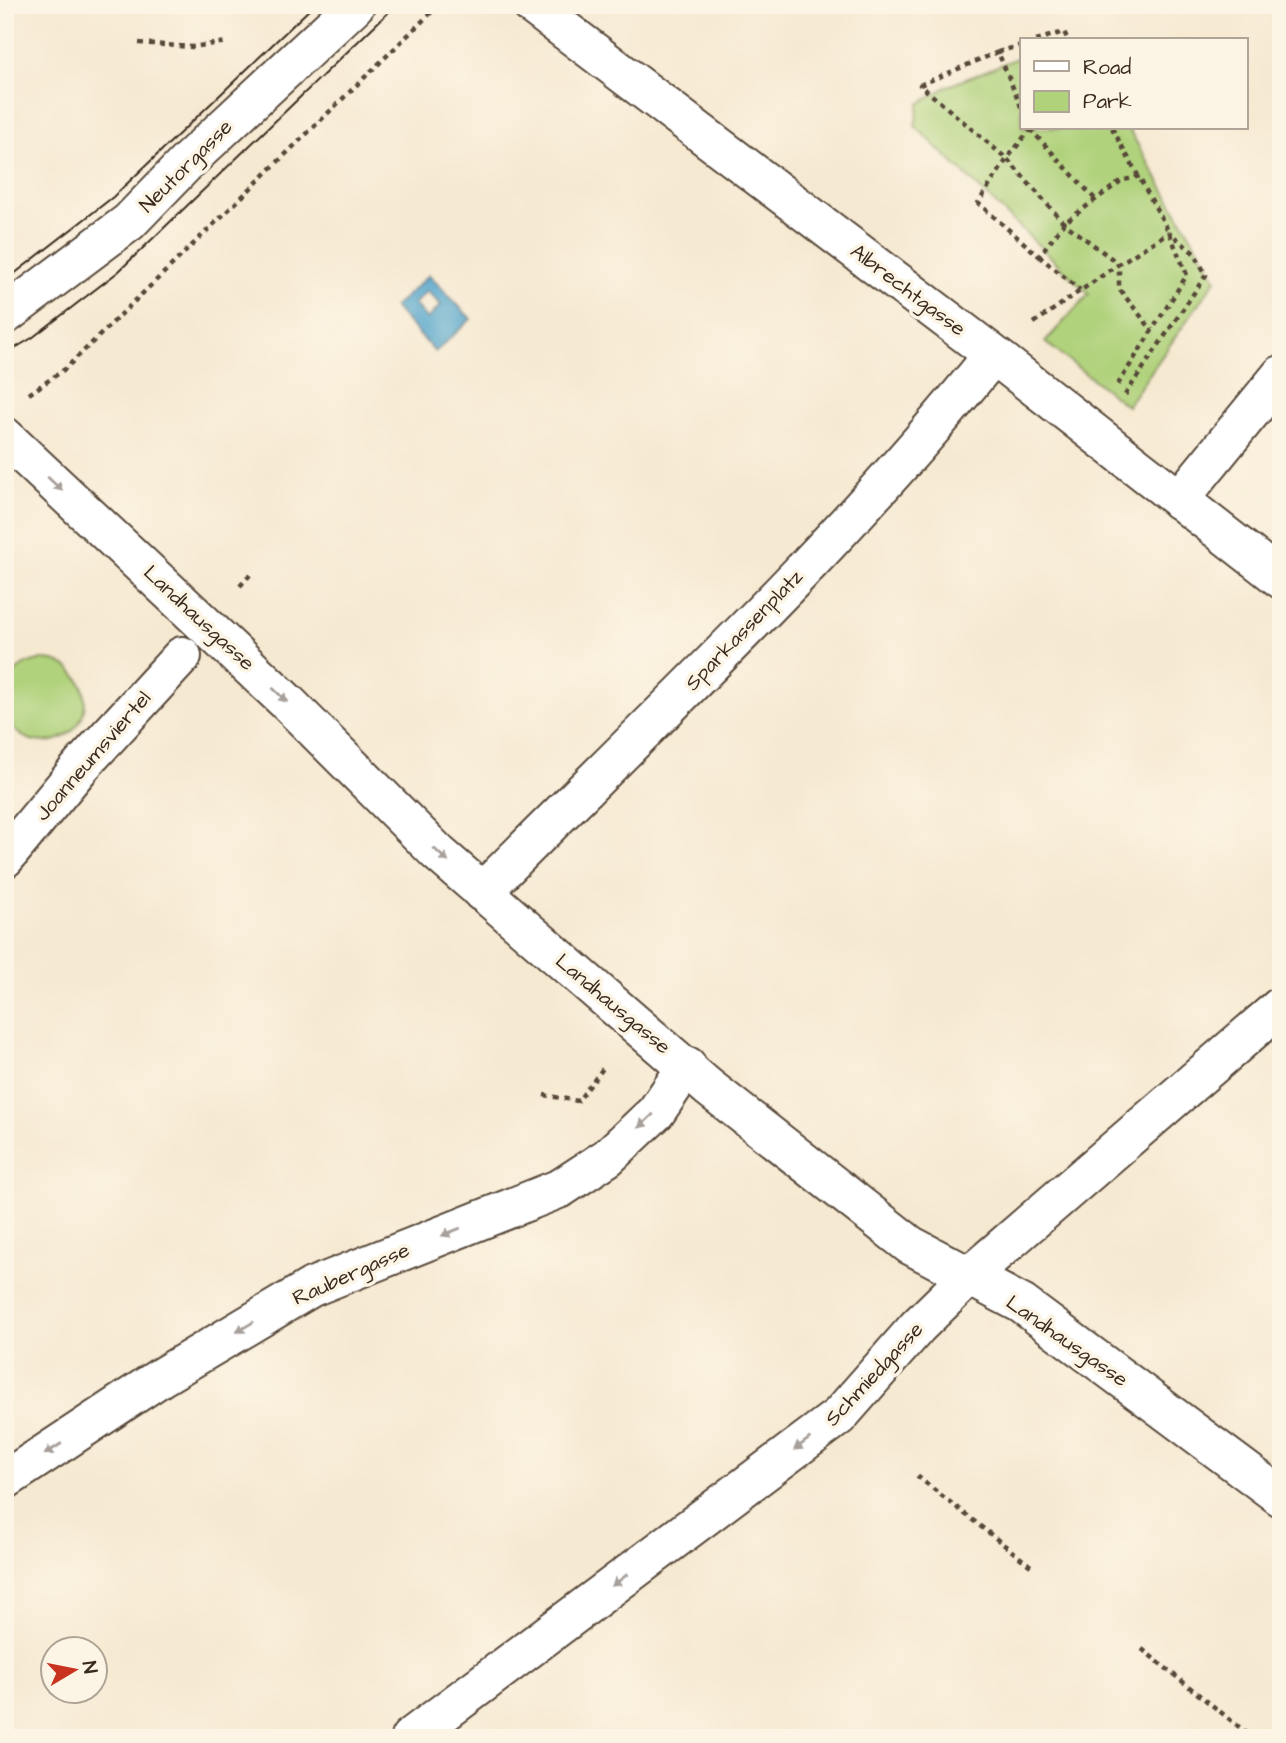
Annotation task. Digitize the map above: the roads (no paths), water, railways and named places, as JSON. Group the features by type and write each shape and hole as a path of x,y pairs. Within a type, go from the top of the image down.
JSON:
{"street":[{"name":"Neutorgasse","path":"5,315 47,287 129,222 188,161 355,5"},
{"name":"Albrechtgasse","path":"532,5 998,358 1281,579"},
{"name":"Sparkassenplatz","path":"482,892 717,662 998,358"},
{"path":"1179,500 1281,375"},
{"name":"Landhausgasse","path":"5,437 198,617 401,818 482,892 697,1077 900,1239 1022,1304 1281,1497"},
{"name":"Joanneumsviertel","path":"5,858 82,765 182,656"},
{"name":"Schmiedgasse","path":"410,1738 839,1416 918,1326 969,1276 1281,1006"},
{"name":"Raubergasse","path":"5,1480 161,1377 312,1287 561,1188 608,1157 697,1077"}],"water":[{"path":"429,275 471,319 435,352 394,307","holes":["427,291 441,305 427,319 414,304"]}],"tram line":[{"path":"5,281 113,197 314,5"},
{"path":"5,354 32,338 118,272 396,5"}]}
